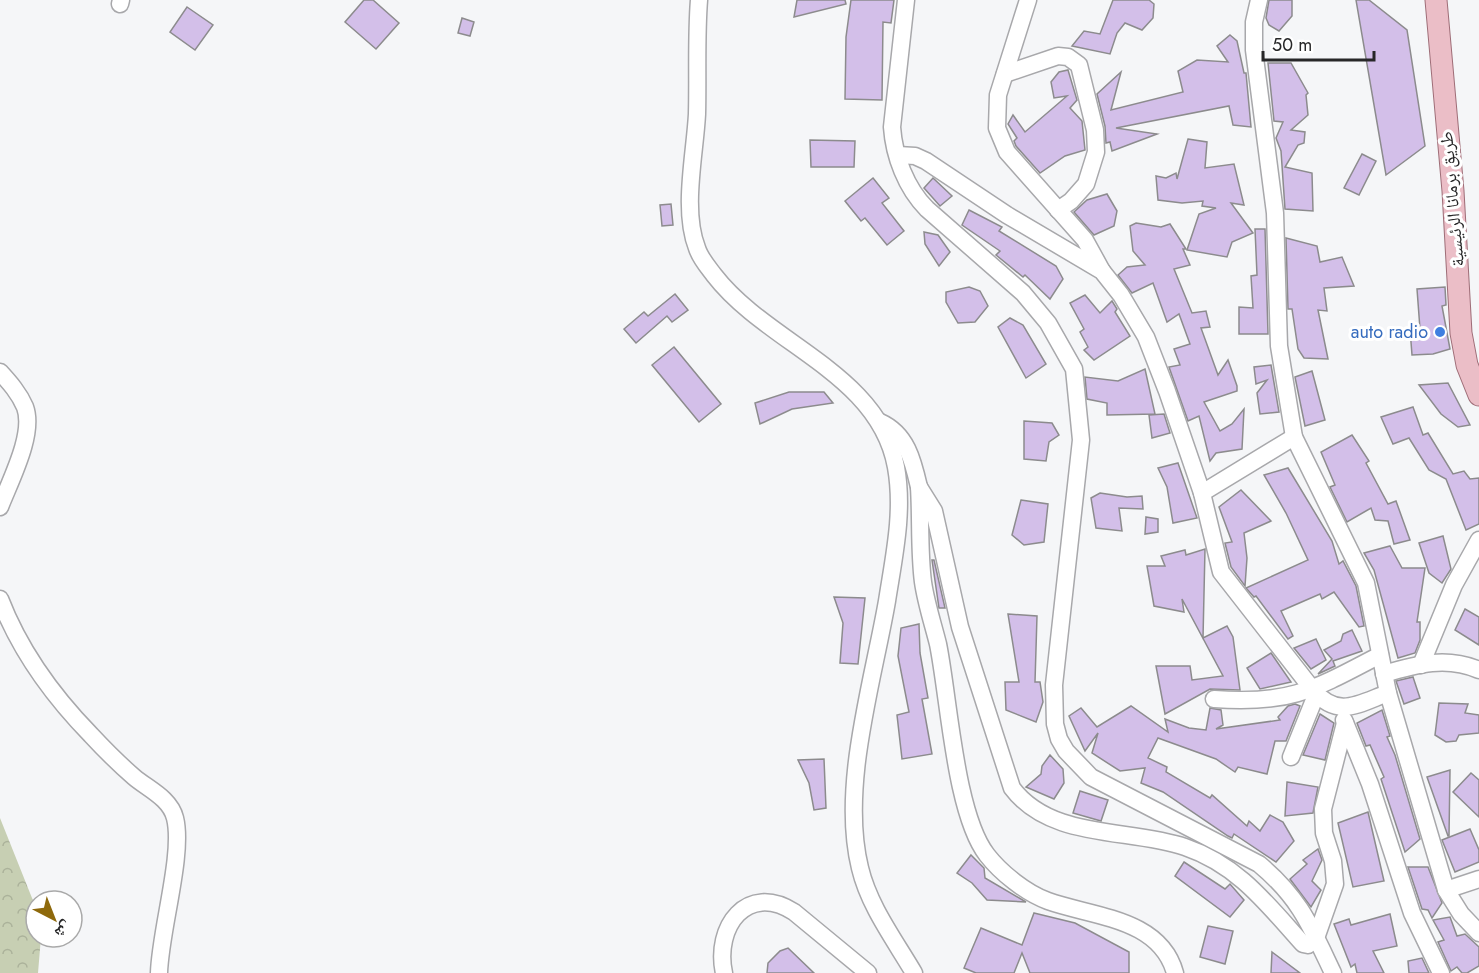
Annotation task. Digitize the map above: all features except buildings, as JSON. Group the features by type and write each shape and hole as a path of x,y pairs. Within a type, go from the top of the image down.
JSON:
{"main road":[{"name":"طريق برمانا الرئيسية","path":"1436,0 1453,190 1461,333 1467,365 1479,395"}],"street":[{"path":"699,0 697,112 691,183 696,248 727,291 767,327 838,376 880,422 894,429 910,455 919,487 923,582 938,645 967,812 980,844 1004,872 1047,901 1093,912 1148,935 1167,952 1175,973"},
{"path":"906,0 892,127 898,155 915,196 1023,293 1048,323 1074,369 1081,419 1081,440 1054,685 1055,724 1059,739 1066,751 1091,777 1259,864 1293,896 1333,973"},
{"path":"1028,0 1005,74 995,117 1001,141 1007,152 1091,248 1102,271 1134,314 1146,337 1202,493 1221,572 1315,693 1342,715 1370,784 1412,913 1441,973"},
{"path":"1259,0 1254,22 1254,50 1275,213 1280,346 1294,437 1366,583 1388,693 1446,890 1461,914 1479,933"},
{"path":"1005,74 1058,56 1068,57 1079,65 1095,130 1096,152 1086,184 1071,201 1058,210"},
{"path":"898,155 915,156 926,161 1007,215 1102,271"},
{"path":"0,372 16,391 26,409 26,435 0,507"},
{"path":"880,422 896,466 899,491 898,530 882,632 865,713 854,797 860,868 881,920 914,973"},
{"path":"1202,493 1294,437"},
{"path":"919,487 934,511 960,627 1012,788 1022,801 1031,808 1075,826 1184,846 1212,859 1229,868 1255,889 1302,944 1308,945 1316,938 1335,884 1333,861 1324,833 1323,809 1342,715 1356,705 1388,693"},
{"path":"898,530 920,532"},
{"path":"1421,664 1454,585 1479,540"},
{"path":"0,599 23,652 39,674 90,734 133,776 158,794 172,812 176,842 163,923 159,973"},
{"path":"1214,699 1260,702 1315,693 1380,655"},
{"path":"1384,674 1421,664 1450,661 1479,670"},
{"path":"1291,757 1315,693"},
{"path":"1446,890 1479,879"},
{"path":"724,973 722,944 730,925 742,909 764,900 783,905 794,912 868,973"}],"green space":[{"path":"0,818 28,889 24,889 24,949 40,949 38,973 0,973"}],"place":[{"name":"auto radio","path":"1440,332"}]}
